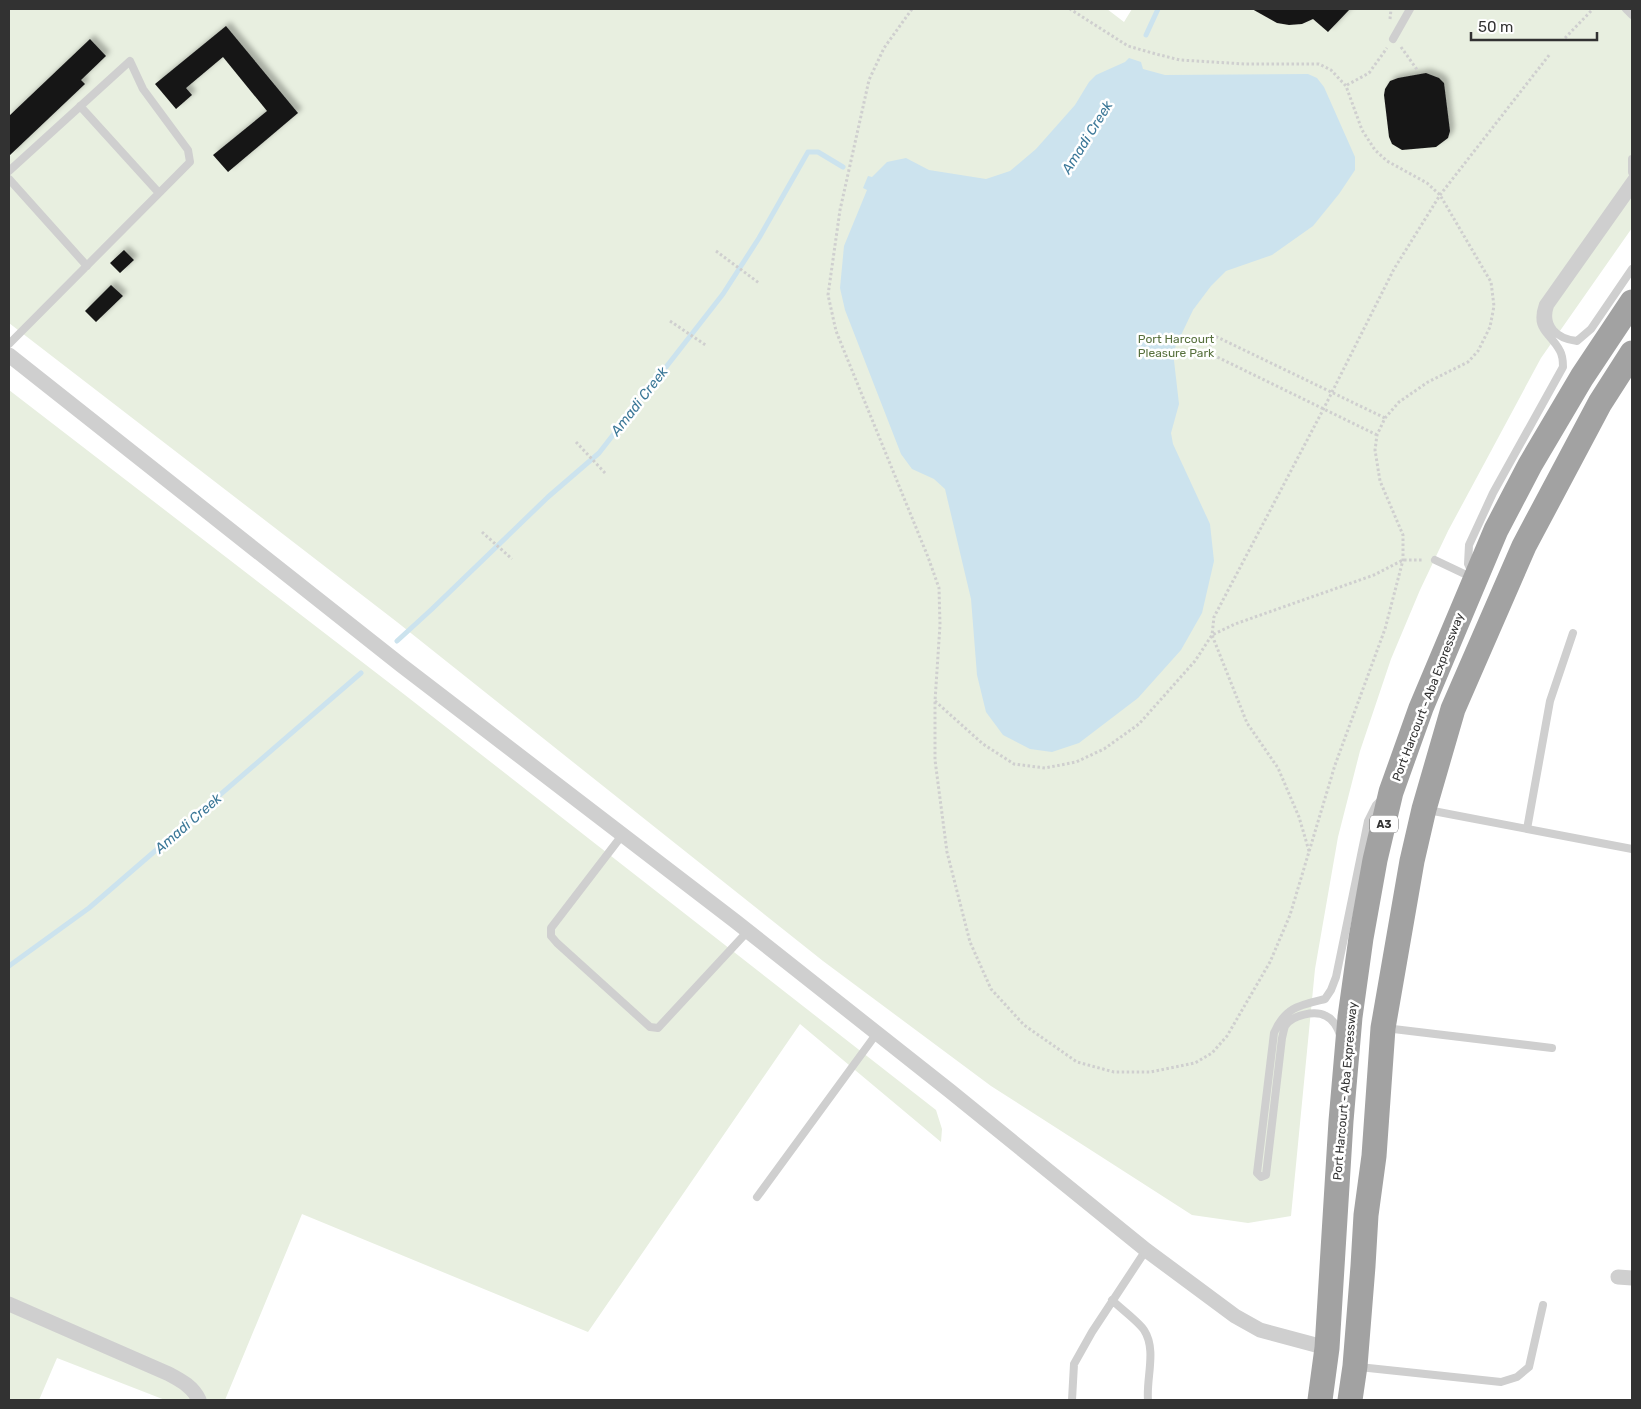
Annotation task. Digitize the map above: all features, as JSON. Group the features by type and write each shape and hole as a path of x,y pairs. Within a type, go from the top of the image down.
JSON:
{"highway":[{"name":"Port Harcourt - Aba Expressway","path":"1320,1400 1327,1348 1350,1017 1361,938 1375,860 1393,788 1421,708 1474,578 1496,530 1530,465 1582,377 1632,302"},
{"path":"1350,1400 1355,1366 1366,1215 1374,1156 1383,1028 1412,861 1424,809 1453,709 1524,546 1596,411 1630,360"}],"street":[{"path":"9,355 401,665 623,834 877,1033 1146,1250 1235,1316 1260,1330 1327,1348"},
{"path":"9,1304 169,1374 187,1384 199,1400"}],"lane":[{"path":"1393,39 1410,9"},
{"path":"1626,9 1632,15"},
{"path":"9,171 130,61 143,89 188,150 190,162 9,344"},
{"path":"80,106 159,194"},
{"path":"1632,159 1632,172"},
{"path":"1474,578 1468,564 1470,545 1493,493 1563,367 1563,358 1560,350 1543,329 1539,315 1543,304 1632,178"},
{"path":"9,179 87,266"},
{"path":"1632,190 1550,306 1547,315 1553,329 1569,340 1577,341 1590,329 1632,269"},
{"path":"1435,560 1474,578"},
{"path":"1527,829 1550,701 1573,633"},
{"path":"1347,1055 1338,1029 1324,1015 1302,1014 1292,1019 1286,1026 1282,1038 1266,1175 1261,1177 1257,1173 1274,1033 1280,1020 1288,1012 1300,1005 1325,999 1331,990 1336,977 1368,821 1376,805 1393,788"},
{"path":"1424,809 1632,849"},
{"path":"623,834 551,928 551,936 650,1027 658,1028 748,932"},
{"path":"1383,1028 1552,1048"},
{"path":"758,1197 877,1033"},
{"path":"1072,1400 1074,1364 1112,1300 1146,1250"},
{"path":"1112,1300 1144,1330 1151,1353 1147,1392 1148,1400"},
{"path":"1355,1366 1501,1382 1517,1377 1529,1367 1543,1305"}],"path":[{"path":"912,9 884,48 869,80 840,210 828,295 836,331 939,588 940,625 935,701 935,760 947,852 970,942 991,989 1024,1025 1077,1062 1114,1072 1150,1072 1195,1063 1212,1052 1227,1036 1270,962 1290,914 1335,765 1385,629 1403,560 1403,535 1380,481 1375,450 1377,434 1385,418 1400,402 1428,382 1468,362 1478,352 1490,327 1494,306 1491,282 1440,196 1427,183 1387,161 1375,150 1362,130 1346,86 1330,70 1319,64 1245,64 1180,60 1128,46 1070,9"},
{"path":"1565,38 1593,9"},
{"path":"1346,86 1369,73 1393,39"},
{"path":"935,701 983,744 1014,764 1045,768 1076,762 1104,748 1140,724 1195,661 1212,635 1214,617 1332,393 1394,270 1440,196 1550,54"},
{"path":"716,251 759,283"},
{"path":"670,321 707,346"},
{"path":"1377,434 1208,353 1208,350 1217,337 1385,418"},
{"path":"576,442 606,474"},
{"path":"482,532 512,559"},
{"path":"1212,635 1235,624 1374,575 1403,560 1435,560"},
{"path":"1212,635 1247,723 1278,768 1300,817 1309,853"}],"green space":[{"name":"Port Harcourt Pleasure Park","path":"9,9 1107,9 1124,22 1132,9 1632,9 1632,228 1541,358 1448,531 1420,590 1391,659 1360,751 1338,837 1315,969 1291,1216 1248,1223 1192,1215 991,1086 823,961 397,622 9,323"},
{"path":"9,390 405,695 936,1110 942,1129 941,1142 800,1024 588,1332 302,1214 225,1400 165,1400 57,1358 39,1400 9,1400"}],"water":[{"path":"1129,58 1141,62 1143,69 1165,75 1308,74 1317,78 1324,87 1355,157 1355,170 1339,194 1313,226 1272,255 1226,271 1211,286 1193,310 1173,352 1179,404 1171,433 1173,444 1210,524 1214,561 1202,613 1181,650 1138,698 1079,743 1052,752 1030,749 1003,735 986,712 977,675 971,599 945,489 934,479 912,469 901,454 845,310 840,288 844,246 867,190 863,188 868,176 872,177 887,162 906,158 929,170 986,179 1010,171 1036,149 1075,105 1089,82 1096,75 1125,62"}],"building":[{"path":"1252,9 1350,9 1328,32 1313,19 1302,24 1289,25 1277,23"},
{"path":"226,26 298,113 228,172 213,155 267,111 223,57 186,88 192,95 176,109 155,84"},
{"path":"90,39 106,56 81,80 85,84 9,156 9,116"},
{"path":"1426,73 1439,78 1444,83 1450,131 1448,138 1436,147 1402,150 1392,144 1389,137 1385,89 1390,81"},
{"path":"124,250 134,260 120,273 110,263"},
{"path":"111,285 123,296 96,322 85,311"}],"waterway":[{"name":"Amadi Creek","path":"1146,35 1158,9"},
{"name":"Amadi Creek","path":"397,641 548,497 599,453 723,294 759,238 808,152 818,152 843,167"},
{"name":"Amadi Creek","path":"9,966 89,908 361,673"}]}
